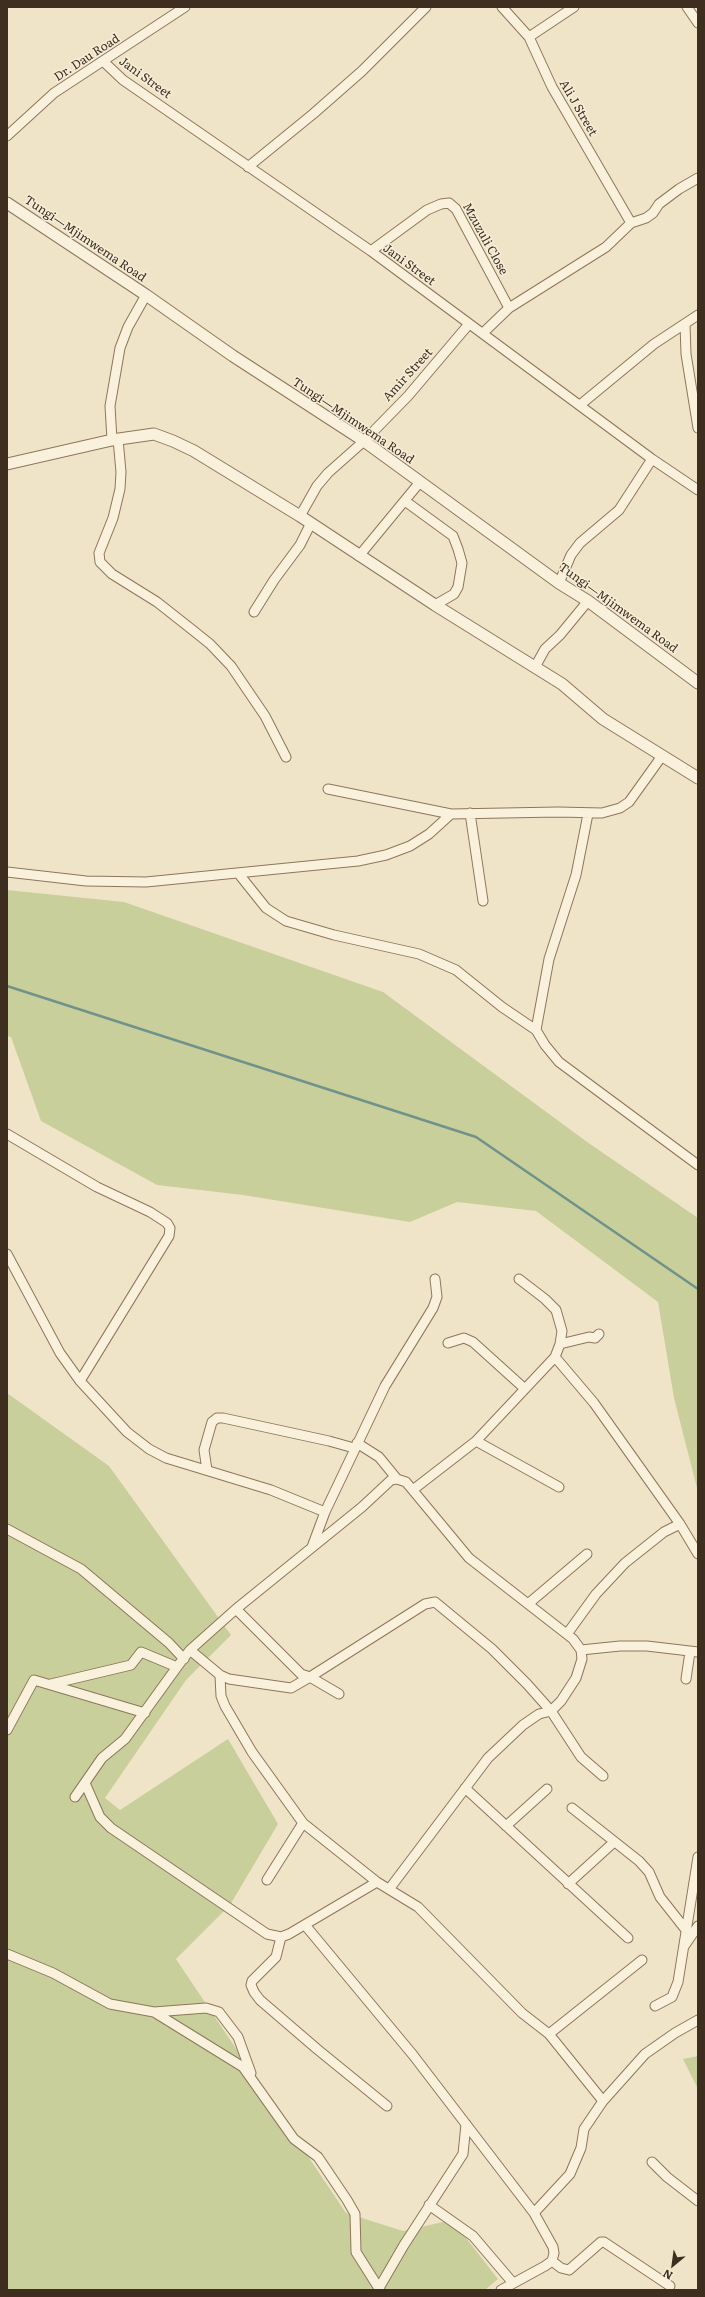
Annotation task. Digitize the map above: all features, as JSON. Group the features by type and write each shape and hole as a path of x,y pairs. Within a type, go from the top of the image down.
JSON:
{"street":[{"name":"Dr. Dau Road","path":"7,136 54,93 104,62 185,7"},
{"path":"248,167 313,114 362,71 426,7"},
{"name":"Ali J Street","path":"502,7 529,37 552,87 631,223"},
{"path":"529,37 574,7"},
{"path":"687,7 698,22"},
{"name":"Jani Street","path":"104,62 123,80 202,133 248,167 371,251 652,459 698,490"},
{"path":"483,333 509,308 606,247 631,223 646,218 669,196 698,178"},
{"name":"Tungi—Mjimwema Road","path":"7,203 146,295 232,356 364,441 559,583 588,601 698,683"},
{"name":"Mzuzuli Close","path":"371,251 427,210 441,204 449,203 456,208 509,308"},
{"path":"146,295 128,327 120,348 110,406 121,472 120,489 113,518 98,553 100,562 112,574 163,607 210,644 226,661 265,716 286,758"},
{"path":"580,405 654,344 698,315"},
{"name":"Amir Street","path":"300,516 318,486 328,473 364,441 408,396 469,324"},
{"path":"685,324 686,354 698,428"},
{"path":"7,464 115,439 154,434 173,441 194,451 300,516 435,605 562,684 603,719 698,778"},
{"path":"559,583 571,555 580,542 619,510 652,459"},
{"path":"359,556 420,482"},
{"path":"405,501 453,536 458,549 462,563 458,586 454,594 435,605"},
{"path":"254,612 274,580 300,545 311,523"},
{"path":"535,667 545,649 560,635 588,601"},
{"path":"328,789 451,814 558,812 588,814 612,812 629,802 662,756"},
{"path":"470,813 483,901"},
{"path":"7,872 86,881 146,882 358,861 386,855 410,846 429,834 451,814"},
{"path":"536,1030 549,959 576,875 588,814"},
{"path":"238,874 256,898 274,915 286,921 334,935 419,954 435,959 456,970 502,1007 536,1030 545,1045 559,1062 698,1165"},
{"path":"7,1134 97,1187 150,1212 167,1223 170,1228 169,1236 80,1381"},
{"path":"7,1254 36,1311 60,1353 80,1381 127,1432 149,1449 166,1458 271,1490 325,1512"},
{"path":"312,1547 325,1512 355,1445 385,1386 433,1308 437,1296 435,1279"},
{"path":"414,1489 476,1441 555,1357 560,1344 562,1331 556,1310 546,1299 519,1279"},
{"path":"560,1344 589,1337 596,1338 599,1334"},
{"path":"448,1343 464,1338 473,1342 525,1389"},
{"path":"555,1357 594,1403 680,1524 698,1554"},
{"path":"207,1470 204,1450 212,1422 217,1418 355,1445 379,1457 397,1478 406,1482 414,1489 469,1558 567,1634 581,1650 582,1659 576,1678 561,1701 551,1711 539,1714 522,1725 488,1758 477,1775 465,1788 390,1888"},
{"path":"476,1441 559,1487"},
{"path":"75,1797 102,1758 125,1739 190,1650 236,1609 362,1507 391,1480 397,1478"},
{"path":"567,1634 596,1594 625,1563 664,1532 680,1524"},
{"path":"7,1529 81,1569 169,1643 184,1659"},
{"path":"528,1604 587,1554"},
{"path":"190,1650 220,1676 229,1679 291,1688 310,1678 425,1604 435,1602 492,1649 551,1711 581,1758 603,1776"},
{"path":"236,1609 301,1674 339,1694"},
{"path":"581,1650 620,1646 648,1646 694,1652 686,1679"},
{"path":"51,1684 131,1665 141,1652 177,1667"},
{"path":"220,1676 225,1706 252,1752 303,1823 377,1882 390,1888 418,1907 522,2013 549,2034 603,2101"},
{"path":"7,1730 31,1682 37,1680 145,1713"},
{"path":"85,1783 100,1817 110,1828 267,1934 281,1937 306,1925 377,1882"},
{"path":"465,1788 628,1938"},
{"path":"506,1826 547,1788"},
{"path":"572,1808 614,1843 639,1861 649,1872 660,1897 686,1930"},
{"path":"267,1880 303,1823"},
{"path":"568,1884 614,1843"},
{"path":"655,2006 672,1998 674,1994 698,1857"},
{"path":"306,1925 413,2055 466,2124 534,2213 553,2247 554,2254 552,2261 537,2272 501,2290"},
{"path":"683,1948 698,1926"},
{"path":"281,1937 276,1957 252,1981 251,1985 254,1992 260,2000 387,2106"},
{"path":"7,1954 53,1973 110,2004 154,2012 206,2008 220,2012 238,2037 252,2078"},
{"path":"549,2034 642,1960"},
{"path":"154,2012 234,2060 252,2078 294,2139 318,2157 327,2168 355,2214 356,2252 379,2289 429,2205 463,2154 466,2124"},
{"path":"534,2213 570,2174 581,2148 584,2129 603,2101 645,2054 675,2033 698,2020"},
{"path":"652,2162 667,2177 698,2201"},
{"path":"429,2205 473,2236 514,2283"},
{"path":"552,2261 560,2268 569,2270 601,2242 604,2242 670,2286"}],"green space":[{"path":"7,890 124,902 383,992 590,1144 698,1218 698,1492 674,1398 658,1302 536,1211 457,1202 410,1222 243,1195 157,1185 41,1121 11,1037 7,1036"},
{"path":"7,1393 109,1466 231,1635 186,1680 105,1798 120,1810 228,1739 278,1824 230,1905 176,1959 346,2213 403,2231 452,2220 498,2279 485,2290 7,2290"},
{"path":"698,2056 698,2089 683,2059"}],"waterway":[{"path":"7,986 476,1137 698,1289"}]}
